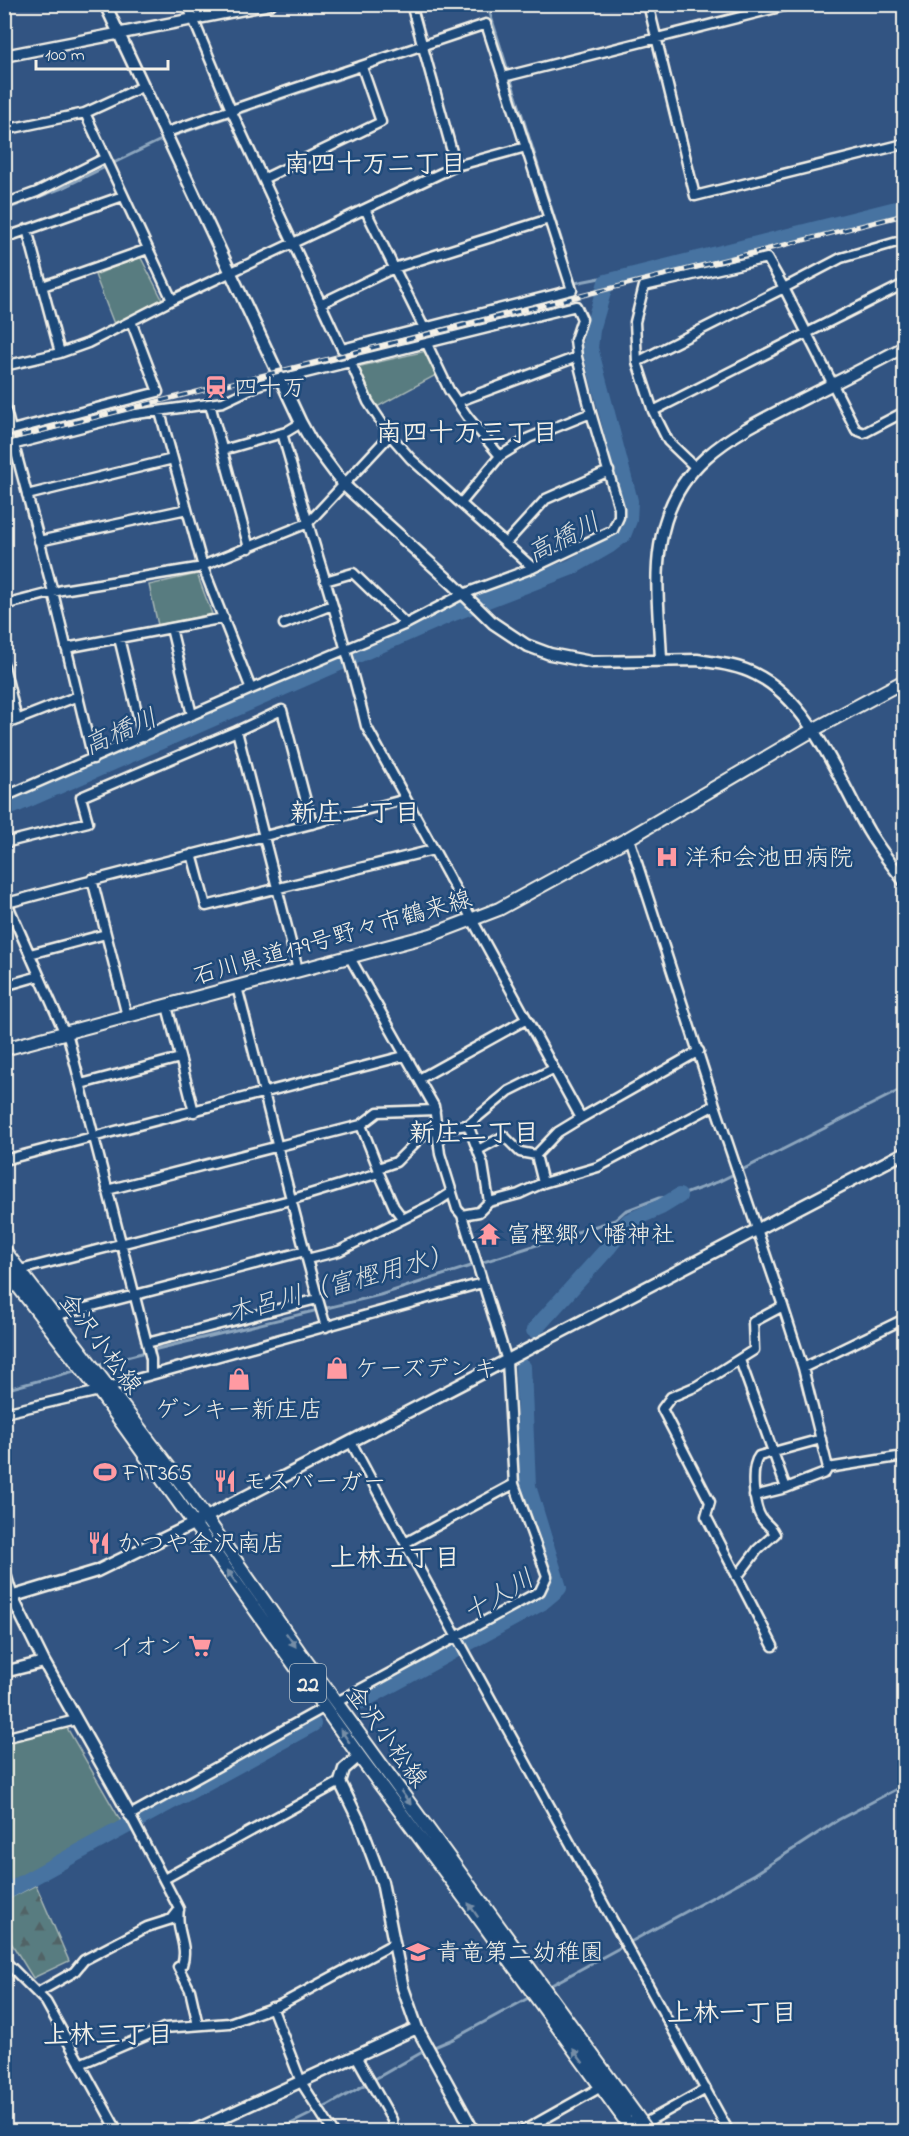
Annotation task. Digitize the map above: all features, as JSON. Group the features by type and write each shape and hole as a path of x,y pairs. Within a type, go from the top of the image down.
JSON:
{"main road":[{"name":"石川県道179号野々市鶴来線","path":"4,1049 431,935 499,909 629,838 813,730 904,681"},
{"name":"金沢小松線","path":"4,1250 54,1316 88,1369"},
{"name":"金沢小松線","path":"4,1268 205,1516 331,1705 359,1756 540,1993 601,2087 631,2125 648,2132"},
{"name":"金沢小松線","path":"103,1389 193,1524 331,1705 540,1993 631,2125"}],"street":[{"path":"105,4 301,423 311,441 344,485 484,615 526,645 569,659 591,662 713,662 755,674 778,688 798,708 813,730 870,833 904,881"},
{"path":"166,137 233,114 362,67 486,24 507,76 526,147 572,290 342,349 233,114 188,4"},
{"path":"4,56 270,4"},
{"path":"411,4 456,166"},
{"path":"648,4 695,196 904,144"},
{"path":"507,76 792,4"},
{"path":"263,179 381,122 362,67"},
{"path":"4,130 85,113 144,86"},
{"path":"85,113 172,300"},
{"path":"4,366 60,353 88,343 172,300 456,166 526,147"},
{"path":"4,204 107,163"},
{"path":"4,238 123,196"},
{"path":"365,209 424,328"},
{"path":"322,303 394,268 549,219"},
{"path":"27,230 60,353"},
{"path":"637,362 841,258 904,240"},
{"path":"43,286 148,249"},
{"path":"695,467 668,441 653,411 637,362 635,322 644,286 767,258 856,430 864,433 904,412"},
{"path":"653,411 904,284"},
{"path":"4,797 93,759 250,689 345,651 613,530 619,517 619,508 577,357 575,340 582,319 576,306 261,384 223,402 129,416 9,446 27,495 93,759"},
{"path":"4,403 8,431 158,392 131,321"},
{"path":"427,344 449,390 500,456"},
{"path":"661,661 658,566 660,545 674,501 695,467 705,456 739,432 904,347"},
{"path":"458,402 577,357"},
{"path":"351,363 368,402 390,435 411,459 533,568"},
{"path":"210,404 249,548"},
{"path":"160,412 203,567 250,689"},
{"path":"461,503 500,456 529,438 591,413"},
{"path":"223,450 282,433 301,423"},
{"path":"282,433 345,651 354,674 366,726 581,1118"},
{"path":"4,605 53,592 203,567 308,523 390,435"},
{"path":"27,495 173,459"},
{"path":"505,544 546,499 609,471"},
{"path":"39,541 188,509"},
{"path":"325,581 352,573 406,624"},
{"path":"284,624 332,605"},
{"path":"66,648 224,618"},
{"path":"171,628 192,715"},
{"path":"119,638 143,737"},
{"path":"4,666 17,720"},
{"path":"4,725 78,696"},
{"path":"4,843 88,822 81,797 282,710 312,824"},
{"path":"237,731 298,970"},
{"path":"151,1375 148,1346 67,1032 62,1027 6,899 263,837 406,799"},
{"path":"629,838 803,1368 828,1468 825,1473 786,1488 754,1496"},
{"path":"192,854 206,906 433,850"},
{"path":"92,879 127,1016"},
{"path":"30,954 106,934"},
{"path":"132,1821 331,1705 459,1638 540,1592 547,1576 514,1484 507,1361 476,1258 462,1215 457,1209 440,1154 434,1106 350,956"},
{"path":"4,986 39,976"},
{"path":"237,987 290,1200 326,1327"},
{"path":"166,1006 194,1112"},
{"path":"419,1079 527,1019"},
{"path":"536,1155 558,1132 699,1051"},
{"path":"4,1160 404,1056"},
{"path":"81,1084 180,1058"},
{"path":"20,1270 290,1200 378,1171 396,1162 420,1138 437,1129 468,1125 509,1091 553,1069"},
{"path":"462,1215 478,1212 489,1202 598,1167 715,1105"},
{"path":"107,1190 361,1125 378,1112 435,1110"},
{"path":"361,1125 394,1207 403,1219"},
{"path":"468,1125 483,1164 489,1202"},
{"path":"478,1150 504,1136 520,1152 536,1155"},
{"path":"536,1155 543,1183"},
{"path":"8,1598 97,1571 193,1524 903,1157"},
{"path":"54,1316 134,1294 306,1255 339,1251 452,1192"},
{"path":"4,1413 103,1389 482,1282"},
{"path":"148,1346 318,1302"},
{"path":"773,1646 706,1516 711,1502 662,1409 672,1397 697,1386 754,1350 753,1322 783,1306"},
{"path":"803,1368 904,1319"},
{"path":"740,1360 786,1488"},
{"path":"737,1577 758,1549 775,1534 771,1526 762,1519 754,1496 755,1461 759,1456 821,1439"},
{"path":"351,1442 729,2132"},
{"path":"828,1468 904,1456"},
{"path":"405,1543 514,1484"},
{"path":"4,1571 8,1598 179,1909 177,1922 186,1954 182,1965 178,1967 190,1990 198,2025"},
{"path":"4,1672 44,1662"},
{"path":"4,1738 76,1720"},
{"path":"359,1756 344,1769 340,1782 360,1823 382,1882 403,1988 417,2028 474,2132"},
{"path":"164,1879 340,1782"},
{"path":"37,1993 74,1972 84,1960 147,1927 172,1919 179,1909"},
{"path":"80,2064 164,2028 229,2024 280,2005 393,1944"},
{"path":"4,1960 46,2002 118,2132"},
{"path":"272,2007 302,2082 333,2132"},
{"path":"191,2132 417,2028"},
{"path":"356,2056 392,2120 393,2132"},
{"path":"521,2132 601,2087"},
{"path":"631,2125 706,2089"}],"green space":[{"path":"140,256 163,301 114,324 95,275"},
{"path":"426,351 436,375 377,407 357,367"},
{"path":"197,574 212,614 158,625 149,585"},
{"path":"66,1726 122,1823 5,1888 5,1742"},
{"path":"36,1885 69,1961 33,1978 5,1933 4,1901"}],"waterway":[{"path":"487,4 575,283 600,278 606,282"},
{"path":"4,210 62,188 161,140 357,73"},
{"name":"高橋川","path":"4,810 451,614 572,567 610,545 623,535 629,520 630,501 590,348 592,330 606,282 904,207"},
{"name":"木呂川（富樫用水）","path":"96,1365 380,1295 615,1220 625,1211 659,1198 679,1196 720,1181 904,1088"},
{"name":"十人川","path":"534,1330 608,1248 629,1221 679,1196"},
{"name":"十人川","path":"360,1702 541,1603 559,1588 528,1486 523,1367"},
{"name":"木呂川（富樫用水）","path":"4,1390 78,1370"},
{"name":"十人川","path":"4,1893 313,1724"},
{"path":"546,1988 755,1874 838,1820 904,1785"},
{"path":"432,2048 532,1996"},
{"path":"274,2132 329,2105 426,2050"}],"railway":[{"path":"4,440 904,215"}],"place":[{"name":"四十万","path":"216,387"},
{"name":"洋和会池田病院","path":"667,857"},
{"name":"富樫郷八幡神社","path":"489,1234"},
{"name":"ケーズデンキ","path":"337,1368"},
{"name":"ゲンキー新庄店","path":"239,1379"},
{"name":"FIT365","path":"105,1472"},
{"name":"モスバーガー","path":"225,1481"},
{"name":"かつや金沢南店","path":"99,1543"},
{"name":"イオン","path":"200,1646"},
{"name":"青竜第二幼稚園","path":"418,1952"}],"district":[{"name":"南四十万二丁目","path":"375,163"},
{"name":"南四十万三丁目","path":"467,432"},
{"name":"新庄一丁目","path":"355,812"},
{"name":"新庄二丁目","path":"474,1132"},
{"name":"上林五丁目","path":"395,1557"},
{"name":"上林一丁目","path":"732,2012"},
{"name":"上林三丁目","path":"108,2034"}]}
